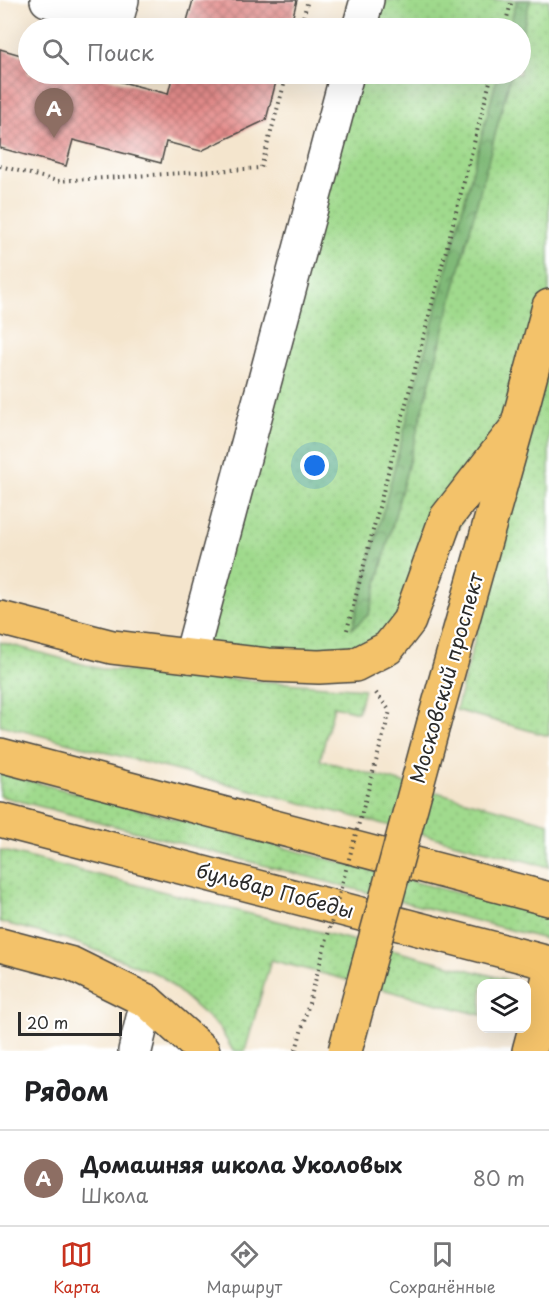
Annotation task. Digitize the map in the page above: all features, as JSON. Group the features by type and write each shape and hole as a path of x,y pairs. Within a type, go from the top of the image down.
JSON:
{"main road":[{"name":"Московский проспект","path":"345,1051 549,306"},
{"path":"0,618 112,647 267,665 319,667 355,665 388,648 409,621 446,518 517,427"},
{"path":"0,755 549,899"},
{"name":"бульвар Победы","path":"0,820 549,963"},
{"path":"0,945 72,964 147,1001 203,1051"},
{"path":"529,1051 549,977"}],"street":[{"path":"47,0 117,18 122,0"},
{"path":"362,18 367,0"},
{"path":"191,656 344,84"},
{"path":"135,1051 147,1001"}],"path":[{"path":"303,18 308,0"},
{"path":"507,18 512,0"},
{"path":"0,165 57,181 261,168 284,84"},
{"path":"296,1050 390,711 355,665 347,631 489,84"}],"green space":[{"path":"367,0 549,0 549,306 517,427 388,648 191,656 344,84 531,84 531,18 362,18"},
{"path":"517,0 530,0 526,18 512,18"},
{"path":"495,84 508,84 369,614 352,629"},
{"path":"549,363 549,736 456,710"},
{"path":"0,642 101,669 364,689 358,712 334,706 320,760 549,823 549,867 0,725"},
{"path":"0,773 549,917 549,940 0,796"},
{"path":"0,850 504,979 477,979 477,1014 271,960 245,1051 233,1051 219,1027 160,975 69,940 0,922"}],"building":[{"path":"193,0 297,0 292,18 188,18"},
{"path":"0,49 18,54 18,84 130,84 168,94 170,84 275,84 266,120 201,151 166,142 161,163 73,140 66,166 0,148"}],"place":[{"name":"Домашняя школа Уколовых","path":"54,138"}]}
